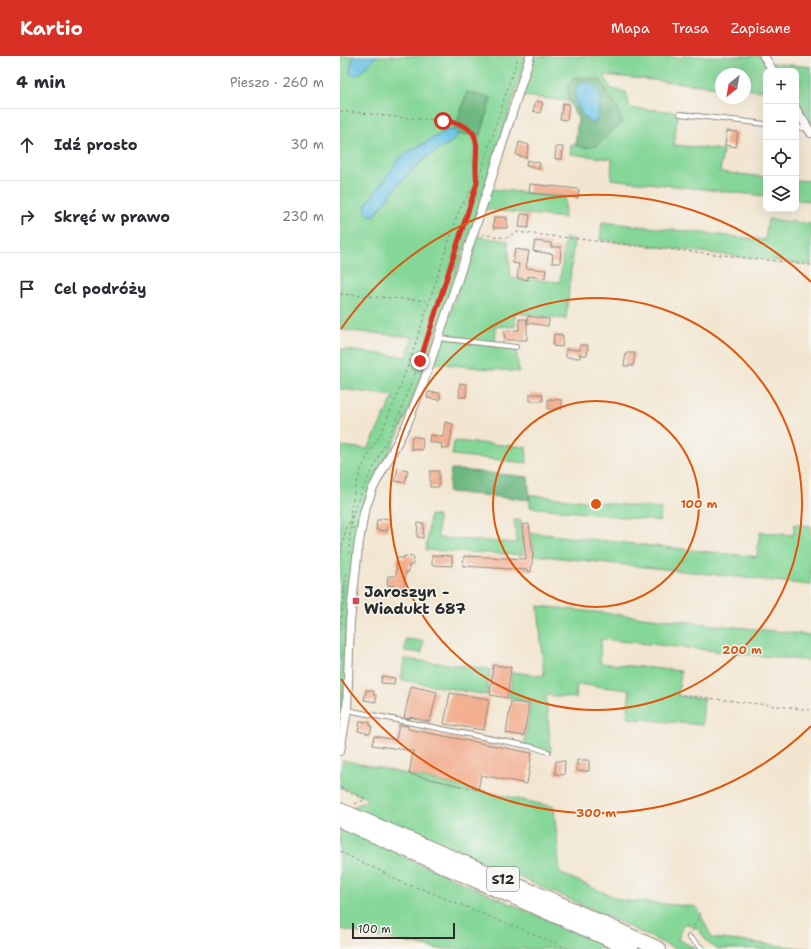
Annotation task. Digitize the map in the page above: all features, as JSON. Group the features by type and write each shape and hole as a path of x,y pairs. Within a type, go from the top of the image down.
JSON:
{"highway":[{"name":"S12","path":"344,814 631,949"},
{"name":"S12","path":"344,814 554,901 659,949"}],"street":[{"path":"340,751 347,710 350,621 358,548 364,512 372,490 407,424 424,381 530,56"},
{"path":"764,56 771,68"},
{"path":"799,114 810,131"}],"lane":[{"path":"680,114 763,124"},
{"path":"799,128 810,131"},
{"path":"438,338 516,347"},
{"path":"347,710 525,745 548,752"},
{"path":"689,937 704,949"}],"path":[{"path":"349,557 352,519 356,504 401,410 413,379 518,56"},
{"path":"340,111 457,122 466,125 476,141 478,149 477,183"},
{"path":"354,530 350,514 355,489 362,468 381,433 394,403 412,354 459,210 473,186 477,183"},
{"path":"473,233 506,238 516,232 811,265"},
{"path":"340,294 429,301"},
{"path":"340,559 346,527 357,510"},
{"path":"340,546 341,552"},
{"path":"340,630 347,572"},
{"path":"682,695 811,710"},
{"path":"340,788 364,798 365,800 344,814"},
{"path":"340,851 405,884 425,890 569,949"},
{"path":"689,937 700,913"}],"green space":[{"path":"340,56 353,56 350,73 360,73 377,56 527,56 421,379 398,435 373,484 350,588 345,641 343,712 340,728 340,446 368,449 394,396 340,389 340,349 406,357 413,337 340,330","holes":["467,92 481,135 458,134 453,141 422,161 401,183 375,215 399,159 408,152 448,130 455,130"]},
{"path":"534,56 662,56 682,58 683,56 761,56 768,68 763,68 763,91 751,90 751,68 715,68 715,86 604,75 611,89 626,92 630,108 678,112 674,145 723,150 720,172 763,177 763,196 611,179 612,159 570,154 571,144 585,148 617,106 608,96 605,86 568,85 569,101 522,96"},
{"path":"772,63 811,67 811,127 799,107 799,68 775,68"},
{"path":"574,77 590,78 602,81 608,96 617,106 622,123 596,146 585,148 575,145 578,119 569,101 568,85","holes":["600,98 598,105 599,113 585,118 579,109 576,100"]},
{"path":"467,92 491,98 481,135 458,134 455,130"},
{"path":"799,180 811,181 811,201 799,200"},
{"path":"491,189 566,197 564,218 484,209"},
{"path":"768,219 811,224 811,265 600,240 602,222 765,240"},
{"path":"476,236 508,241 511,278 560,282 565,238 574,239 566,319 515,313 515,327 496,326 495,348 516,350 519,372 434,363"},
{"path":"454,441 526,447 527,463 452,455"},
{"path":"451,469 528,477 530,500 448,492"},
{"path":"530,495 661,509 660,521 530,507"},
{"path":"430,515 438,516 438,538 517,543 514,520 521,520 523,555 426,550"},
{"path":"795,524 811,526 811,585 534,555 532,533 757,557 760,532 793,535"},
{"path":"538,606 811,635 811,661 601,639 600,663 681,671 678,696 704,698 702,725 627,718 630,690 577,684 576,698 546,695 551,753 524,746 531,702 509,698 512,672 544,676"},
{"path":"406,639 423,641 422,653 405,651"},
{"path":"404,659 490,669 487,695 401,680"},
{"path":"343,760 554,807 560,873 620,900 697,907 712,938 811,949 718,949 709,944 699,930 685,923 678,939 696,949 676,949 583,905 428,838 351,808 366,801 367,798 340,787 340,774"},
{"path":"340,827 613,949 439,949 340,929"}],"water":[{"path":"353,56 377,56 360,73 353,76 350,73"},
{"path":"587,82 596,87 601,98 598,105 599,113 596,122 592,124 580,111 576,101 576,90 579,84"},
{"path":"448,130 455,130 458,134 453,141 422,161 401,183 375,215 370,216 366,213 365,206 399,159 408,152"}],"building":[{"path":"536,101 543,103 540,113 533,111"},
{"path":"563,103 569,104 567,120 560,119"},
{"path":"727,131 738,132 736,147 725,145"},
{"path":"519,142 529,145 526,158 516,155"},
{"path":"556,147 563,147 562,159 555,159"},
{"path":"527,160 540,163 539,169 526,166"},
{"path":"530,184 579,189 578,198 529,193"},
{"path":"521,214 530,215 528,228 519,227"},
{"path":"494,217 507,217 507,228 493,228"},
{"path":"535,241 551,243 551,247 561,247 560,263 552,263 553,254 533,251"},
{"path":"515,249 529,251 526,268 546,270 545,278 528,276 528,280 517,278 519,264 513,263"},
{"path":"528,316 549,319 548,326 527,323"},
{"path":"519,319 527,319 527,340 505,340 504,331 519,330"},
{"path":"554,334 563,335 562,347 553,346"},
{"path":"580,345 588,345 587,355 580,355 580,358 566,357 566,349 580,350"},
{"path":"626,353 635,353 633,366 624,366"},
{"path":"460,383 467,384 466,397 459,397"},
{"path":"428,392 440,393 440,400 427,398"},
{"path":"530,394 542,394 543,401 530,401"},
{"path":"548,399 562,400 562,409 548,409"},
{"path":"445,422 453,424 449,449 441,448 442,444 429,442 430,435 443,437"},
{"path":"412,436 423,438 422,450 411,449"},
{"path":"398,468 408,470 405,483 395,481"},
{"path":"430,471 439,471 439,487 430,487"},
{"path":"382,518 390,519 387,531 376,530 377,520 381,520"},
{"path":"418,523 424,524 423,538 417,537"},
{"path":"529,524 533,554 531,572 528,572 527,570 463,566 464,556 526,559 522,525"},
{"path":"432,555 452,556 452,566 432,565"},
{"path":"404,556 414,557 413,565 409,565 409,572 406,572 404,589 402,592 396,591 397,586 387,585 388,576 396,576 397,558 404,558"},
{"path":"493,665 511,667 507,698 490,695"},
{"path":"382,676 395,678 394,684 381,683"},
{"path":"411,686 437,692 430,722 410,717 410,719 404,718"},
{"path":"366,690 374,691 373,695 376,695 376,702 364,700"},
{"path":"450,693 489,699 484,730 444,724"},
{"path":"511,702 529,704 524,736 506,733"},
{"path":"360,721 370,722 370,726 372,727 370,734 358,731"},
{"path":"399,725 408,726 408,729 532,753 527,784 481,775 478,790 409,774 413,751 372,745 374,736 396,740"},
{"path":"577,760 589,760 589,771 577,771"},
{"path":"556,761 565,761 564,775 555,774"}],"place":[{"name":"Jaroszyn - Wiadukt 687","path":"356,601"}],"route":[{"path":"420,361 477,183 478,149 472,133 466,125 457,122 443,121"}]}
